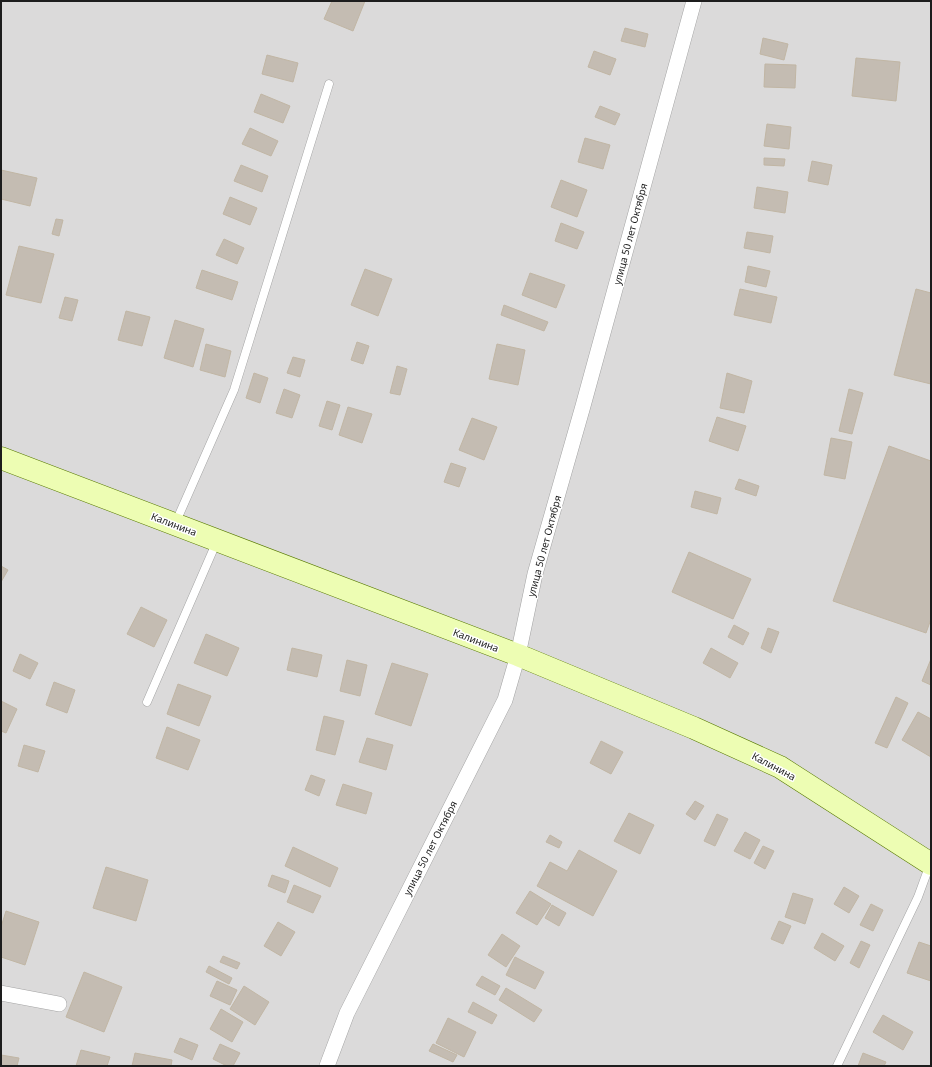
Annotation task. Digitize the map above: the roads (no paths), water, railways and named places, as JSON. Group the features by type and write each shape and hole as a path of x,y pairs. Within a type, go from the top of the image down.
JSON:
{"street":[{"name":"улица 50 лет Октября","path":"327,1066 348,1013 505,700 518,655 535,574 583,406 694,1"},
{"name":"Калинина","path":"1,458 518,655 694,728 780,767 931,864"},
{"path":"1,994 59,1004"}],"lane":[{"path":"175,524 234,390 329,84"},
{"path":"147,702 217,540"},
{"path":"837,1066 918,897 931,864"}]}
